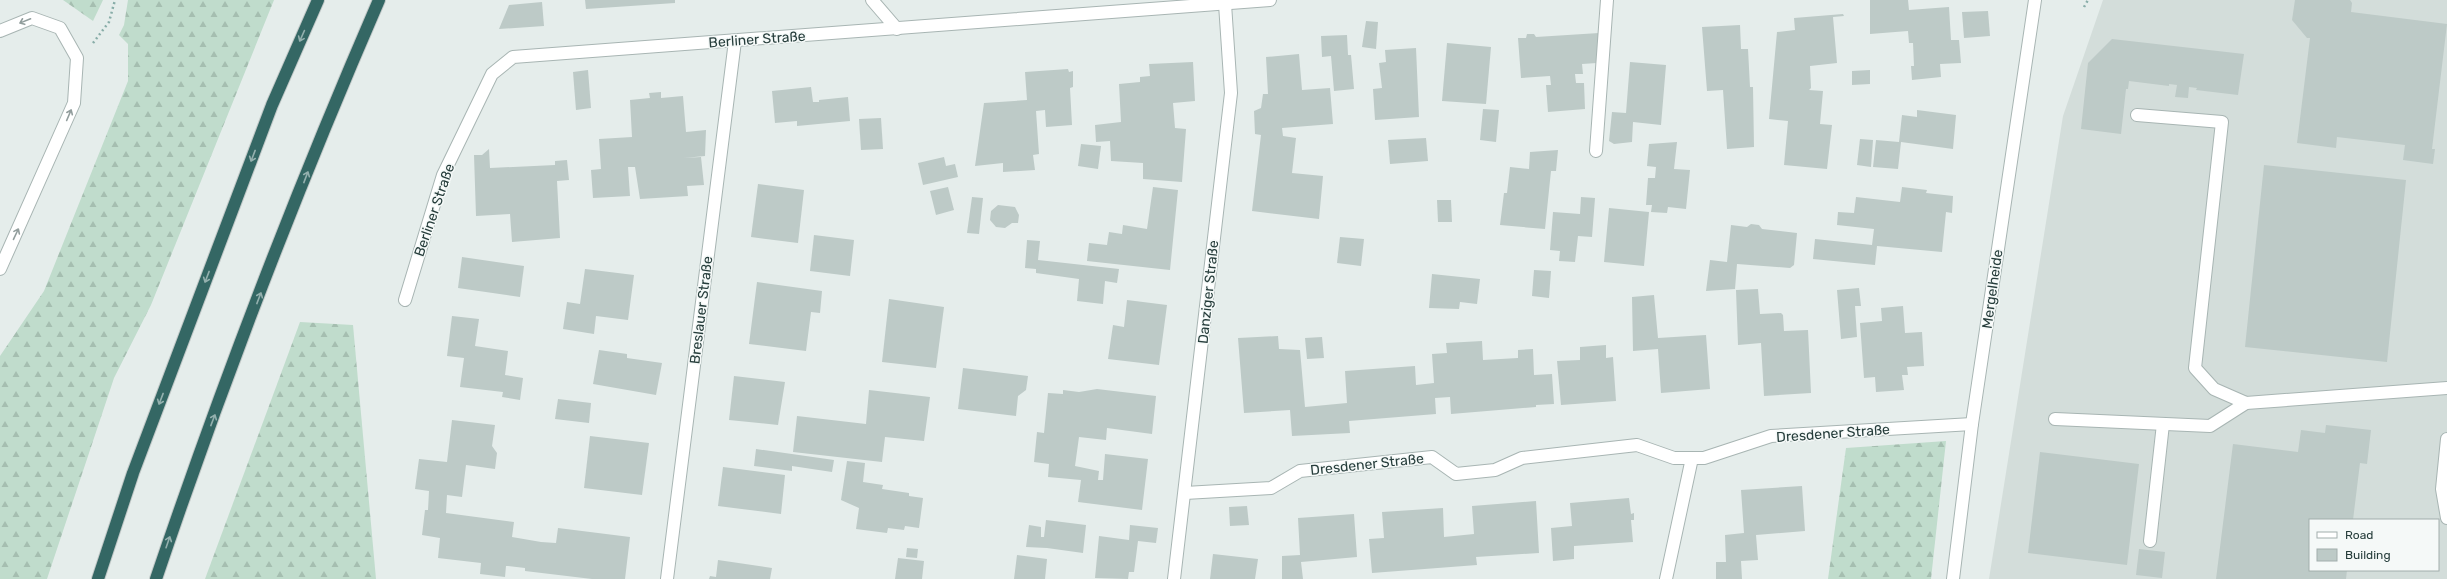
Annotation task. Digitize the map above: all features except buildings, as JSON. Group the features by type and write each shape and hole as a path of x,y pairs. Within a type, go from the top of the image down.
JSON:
{"highway":[{"path":"98,579 133,473 266,120 318,0"},
{"path":"156,579 187,487 328,118 379,0"}],"street":[{"path":"872,0 898,29"},
{"name":"Berliner Straße","path":"405,300 443,175 492,74 513,57 1270,0"},
{"path":"1596,151 1607,0"},
{"name":"Mergelheide","path":"1953,579 1972,424 2035,0"},
{"name":"Danziger Straße","path":"1174,579 1231,93 1225,4"},
{"path":"0,31 32,18 60,28 77,58 74,103 0,269"},
{"name":"Breslauer Straße","path":"667,579 735,41"},
{"path":"2137,115 2222,122 2195,368 2214,389 2246,403 2447,388"},
{"path":"2055,418 2210,426 2246,403"},
{"name":"Dresdener Straße","path":"1185,493 1271,488 1300,471 1432,458 1456,474 1496,470 1522,458 1637,445 1674,458 1704,458 1771,436 1972,424"},
{"path":"2150,541 2163,424"},
{"path":"2447,439 2442,489 2447,518"},
{"path":"1666,579 1692,458"}],"path":[{"path":"77,58 99,37 109,22 115,0"},
{"path":"2084,7 2088,0"}],"shaded area":[{"path":"2103,0 2447,0 2447,579 1989,579 2063,116"}],"green space":[{"path":"63,0 103,0 93,21"},
{"path":"128,0 274,0 151,305 114,378 47,579 0,579 0,356 44,291 128,81 128,44 119,35 124,25"},
{"path":"300,322 353,325 376,579 205,579"},
{"path":"1946,441 1931,579 1828,579 1846,448"}]}
